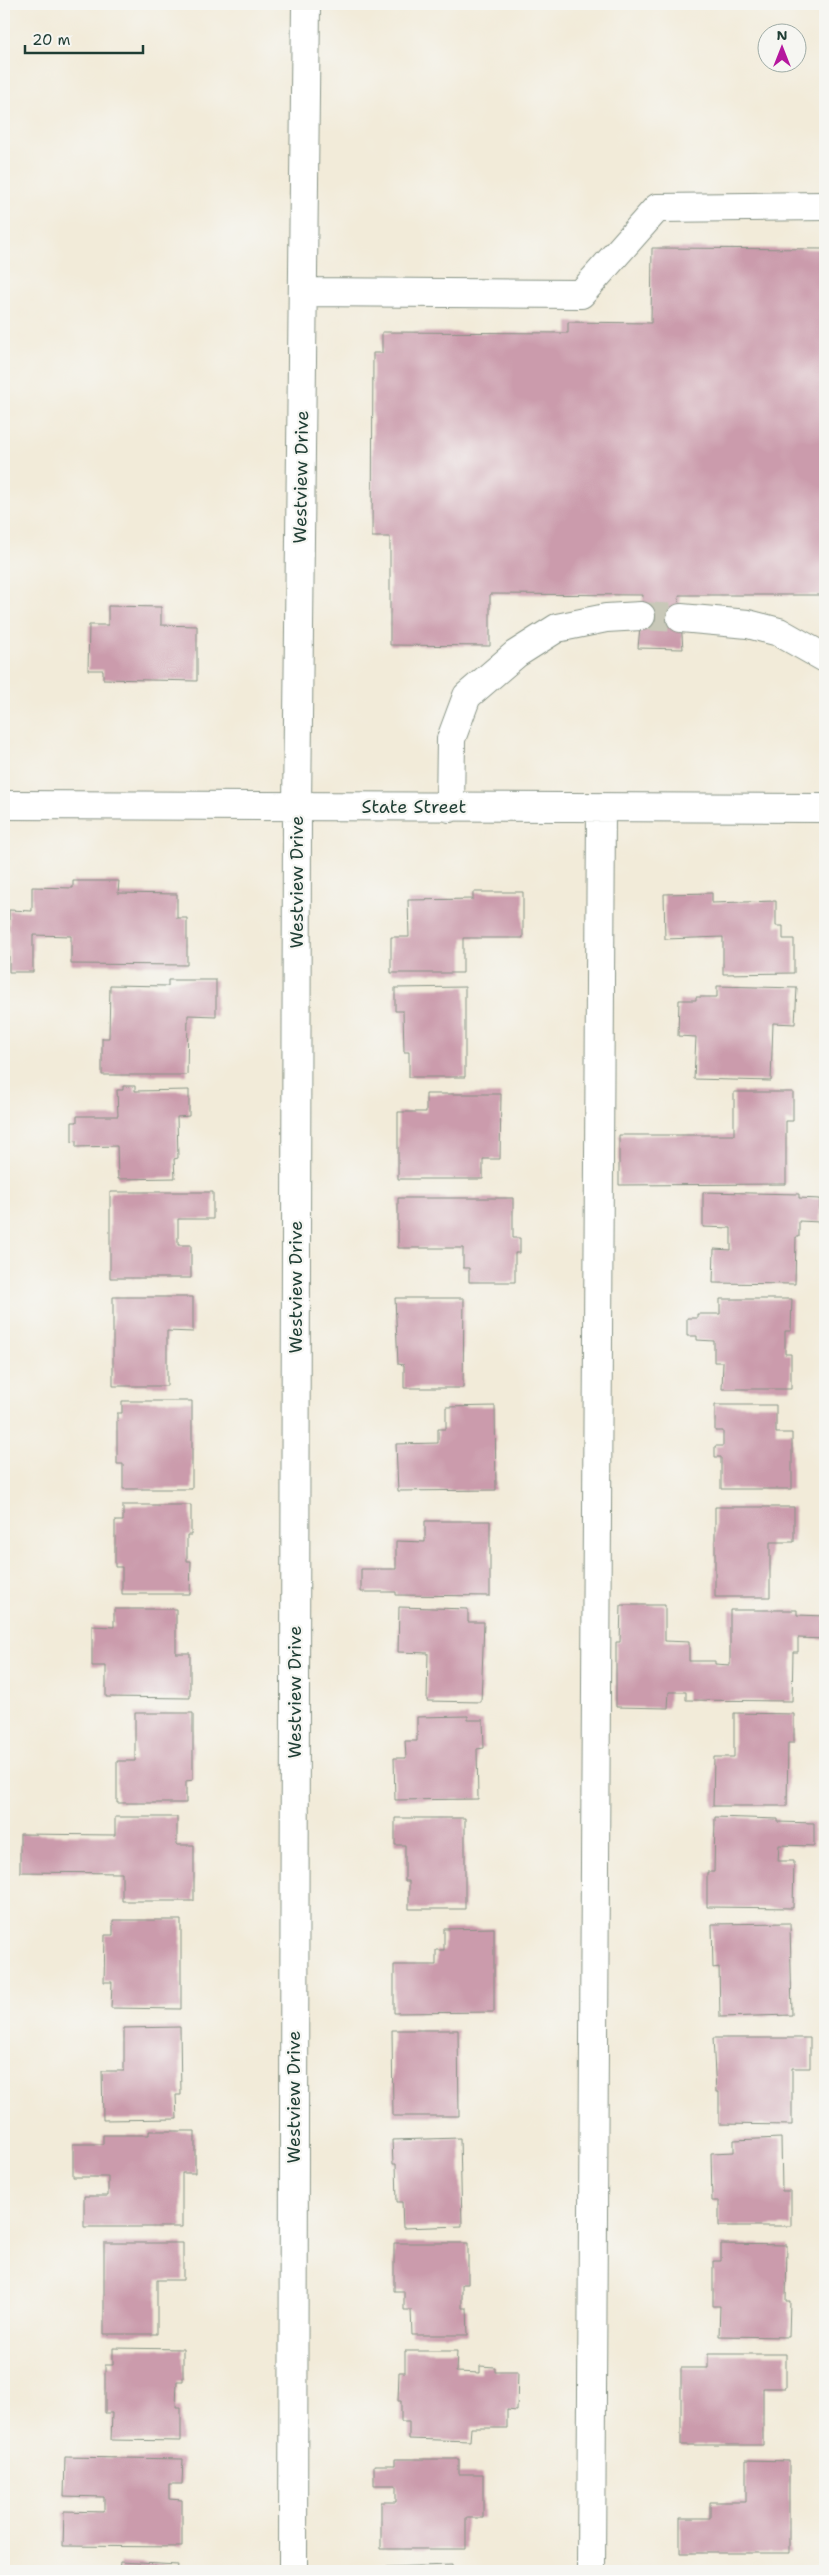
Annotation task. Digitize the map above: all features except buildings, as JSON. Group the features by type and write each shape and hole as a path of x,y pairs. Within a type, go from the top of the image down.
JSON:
{"street":[{"name":"Westview Drive","path":"294,2571 297,807 306,4"},
{"path":"303,292 581,294 658,208 825,206"},
{"path":"450,808 451,739 467,696 516,654 557,628 606,618 641,616"},
{"path":"681,618 748,624 780,632 825,658"},
{"name":"State Street","path":"4,805 825,808"},
{"path":"591,2571 601,808"}],"tunnel":[{"path":"641,616 681,618"}]}
